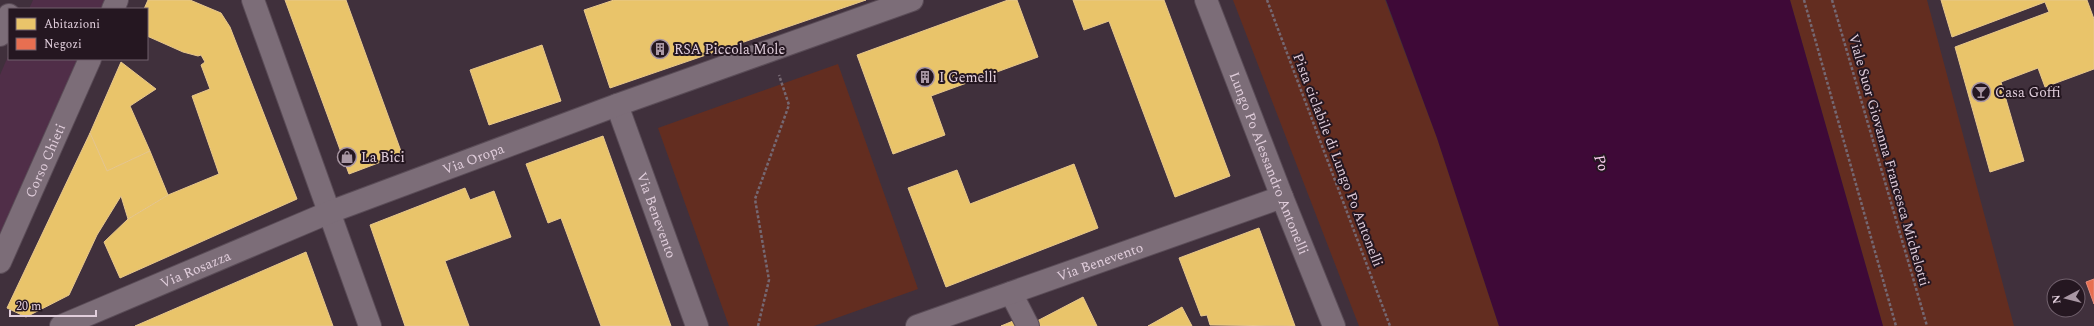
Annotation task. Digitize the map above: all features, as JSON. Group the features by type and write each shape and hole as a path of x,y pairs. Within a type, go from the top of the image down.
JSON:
{"street":[{"path":"253,0 370,326"},
{"name":"Via Oropa","path":"330,212 617,105 912,0"},
{"name":"Lungo Po Alessandro Antonelli","path":"1206,0 1282,197 1334,326"},
{"path":"0,35 8,17"},
{"name":"Corso Chieti","path":"0,262 90,60"},
{"name":"Via Benevento","path":"617,105 697,326"},
{"name":"Via Benevento","path":"917,326 1282,197"},
{"name":"Via Rosazza","path":"61,326 330,212"},
{"path":"1011,293 1028,326"}],"path":[{"name":"Pista ciclabile di Lungo Po Antonelli","path":"1267,0 1390,326"},
{"path":"1804,0 1896,326"},
{"name":"Viale Suor Giovanna Francesca Michelotti","path":"1832,0 1927,326"},
{"path":"758,326 769,280 755,198 789,105 771,50"}],"shaded area":[{"path":"33,0 115,0 111,8 29,8"},
{"path":"1233,0 1385,0 1437,138 1499,326 1359,326"},
{"path":"1790,0 1927,0 2014,326 1883,326"},
{"path":"8,56 8,60 87,60 0,236 0,75"},
{"path":"838,64 918,289 814,326 729,326 658,128"}],"water":[{"name":"Po","path":"1386,0 1790,0 1883,326 1499,326 1437,138"}],"building: Abitazioni":[{"path":"148,0 190,0 221,13 230,27 297,199 120,278 104,242 128,219 168,195 219,174 192,96 210,89 201,65 205,62 201,55 198,56 183,52 148,36 148,8 144,8"},
{"path":"285,0 346,0 402,154 349,174"},
{"name":"RSA Piccola Mole","path":"614,0 866,0 610,88 584,10"},
{"name":"I Gemelli","path":"1008,0 1017,0 1038,57 931,96 945,135 893,154 857,55"},
{"path":"1073,0 1164,0 1230,176 1175,197 1109,21 1084,30"},
{"path":"1941,0 2087,0 2094,19 2094,69 2045,87 2038,68 2001,82 2024,161 1990,172 1955,47 2049,12 2045,2 1952,37"},
{"path":"542,45 561,101 489,125 470,70"},
{"path":"121,62 156,89 130,106 150,151 107,171 90,133"},
{"path":"90,133 107,171 150,151 168,195 128,219 121,196 97,235 69,295 26,317 7,308"},
{"path":"603,136 671,326 601,326 561,218 548,223 526,164"},
{"path":"1074,164 1098,228 946,287 908,188 957,170 970,204"},
{"path":"465,188 470,200 494,191 511,237 445,261 469,326 405,326 370,225"},
{"path":"1259,228 1295,326 1210,325 1207,315 1201,316 1179,258"},
{"path":"306,252 333,326 135,326"},
{"path":"1083,297 1097,326 1039,326 1037,321"},
{"path":"1182,307 1192,326 1148,326"},
{"path":"1013,321 1016,326 1001,326"}],"building: Negozi":[{"path":"2094,279 2094,304 2086,282"}],"place":[{"name":"RSA Piccola Mole","path":"660,49"},
{"name":"I Gemelli","path":"925,77"},
{"name":"Casa Goffi","path":"1981,92"},
{"name":"La Bici","path":"347,157"}]}
